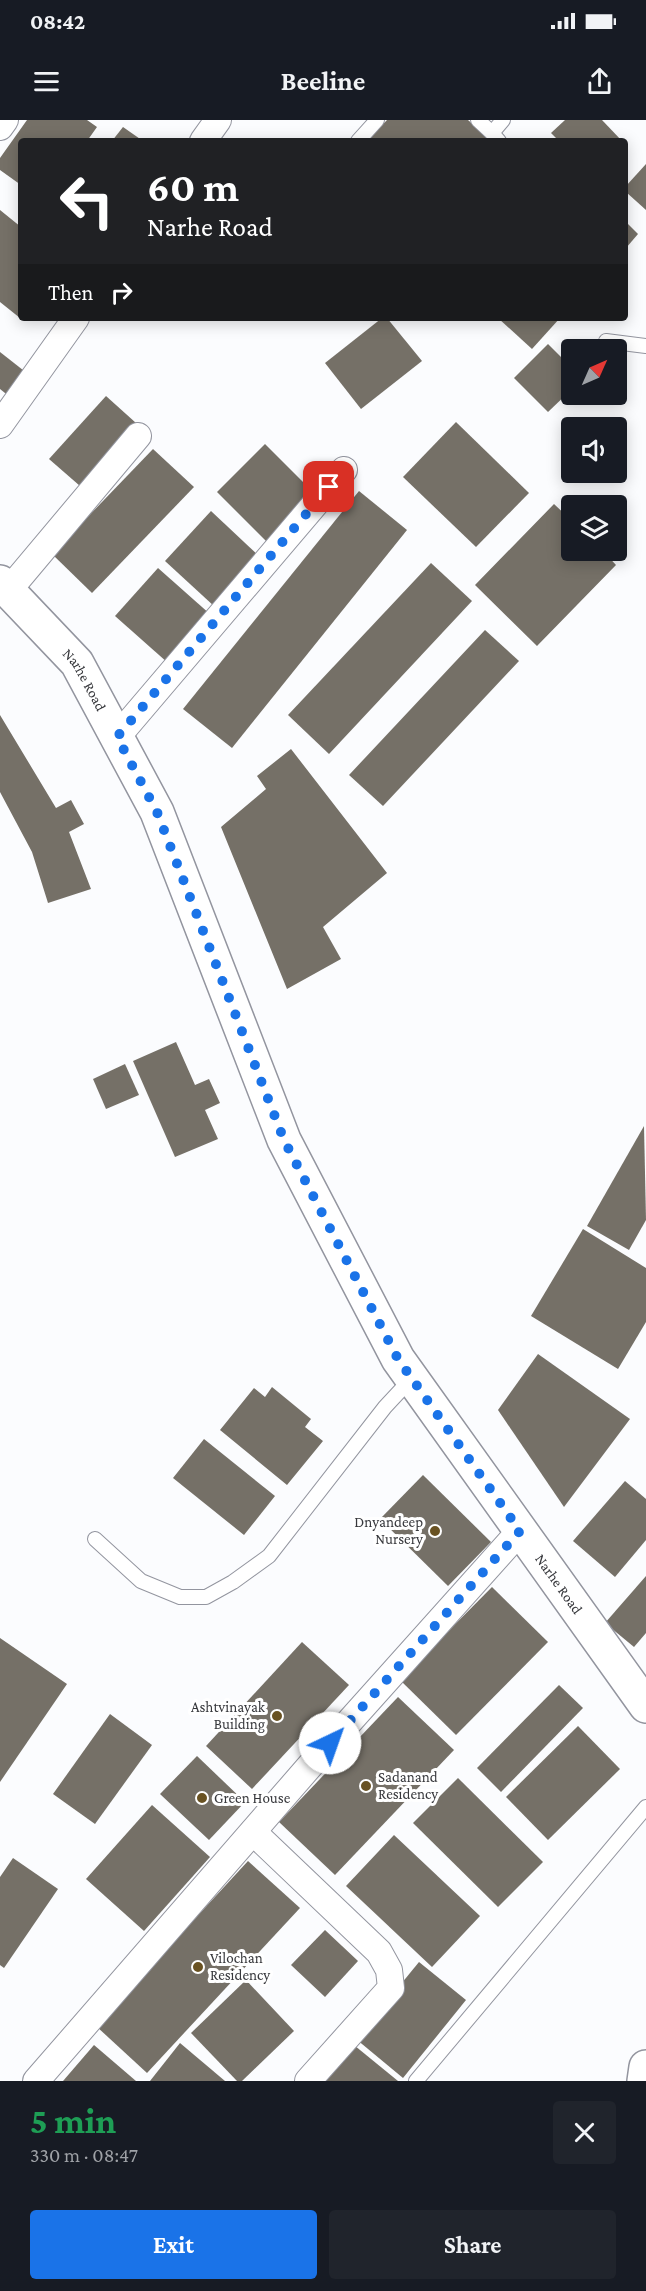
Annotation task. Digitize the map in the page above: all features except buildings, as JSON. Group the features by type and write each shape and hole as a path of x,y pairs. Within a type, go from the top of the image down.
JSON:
{"street":[{"path":"0,127 5,120"},
{"path":"205,138 218,120"},
{"path":"0,425 74,321"},
{"path":"4,586 138,436"},
{"path":"117,737 344,470"},
{"name":"Narhe Road","path":"4,586 77,663 157,812 284,1140 398,1359 646,1706"},
{"path":"36,2081 520,1531"},
{"path":"253,1832 379,1952 389,1970 391,1988 308,2081"},
{"path":"644,2081 646,2067"}],"lane":[{"path":"361,138 377,120"},
{"path":"478,120 495,137 502,120"},
{"path":"627,344 646,346"},
{"path":"95,1539 141,1581 180,1597 206,1597 233,1582 269,1556 385,1407 412,1378"},
{"path":"416,2081 646,1808"}],"place":[{"name":"Dnyandeep Nursery","path":"435,1531"},
{"name":"Ashtvinayak Building","path":"277,1716"},
{"name":"Sadanand Residency","path":"366,1786"},
{"name":"Green House","path":"202,1798"},
{"name":"Vilochan Residency","path":"198,1967"}],"route":[{"path":"329,487 117,737 157,812 284,1140 398,1359 520,1531 330,1743"}]}
